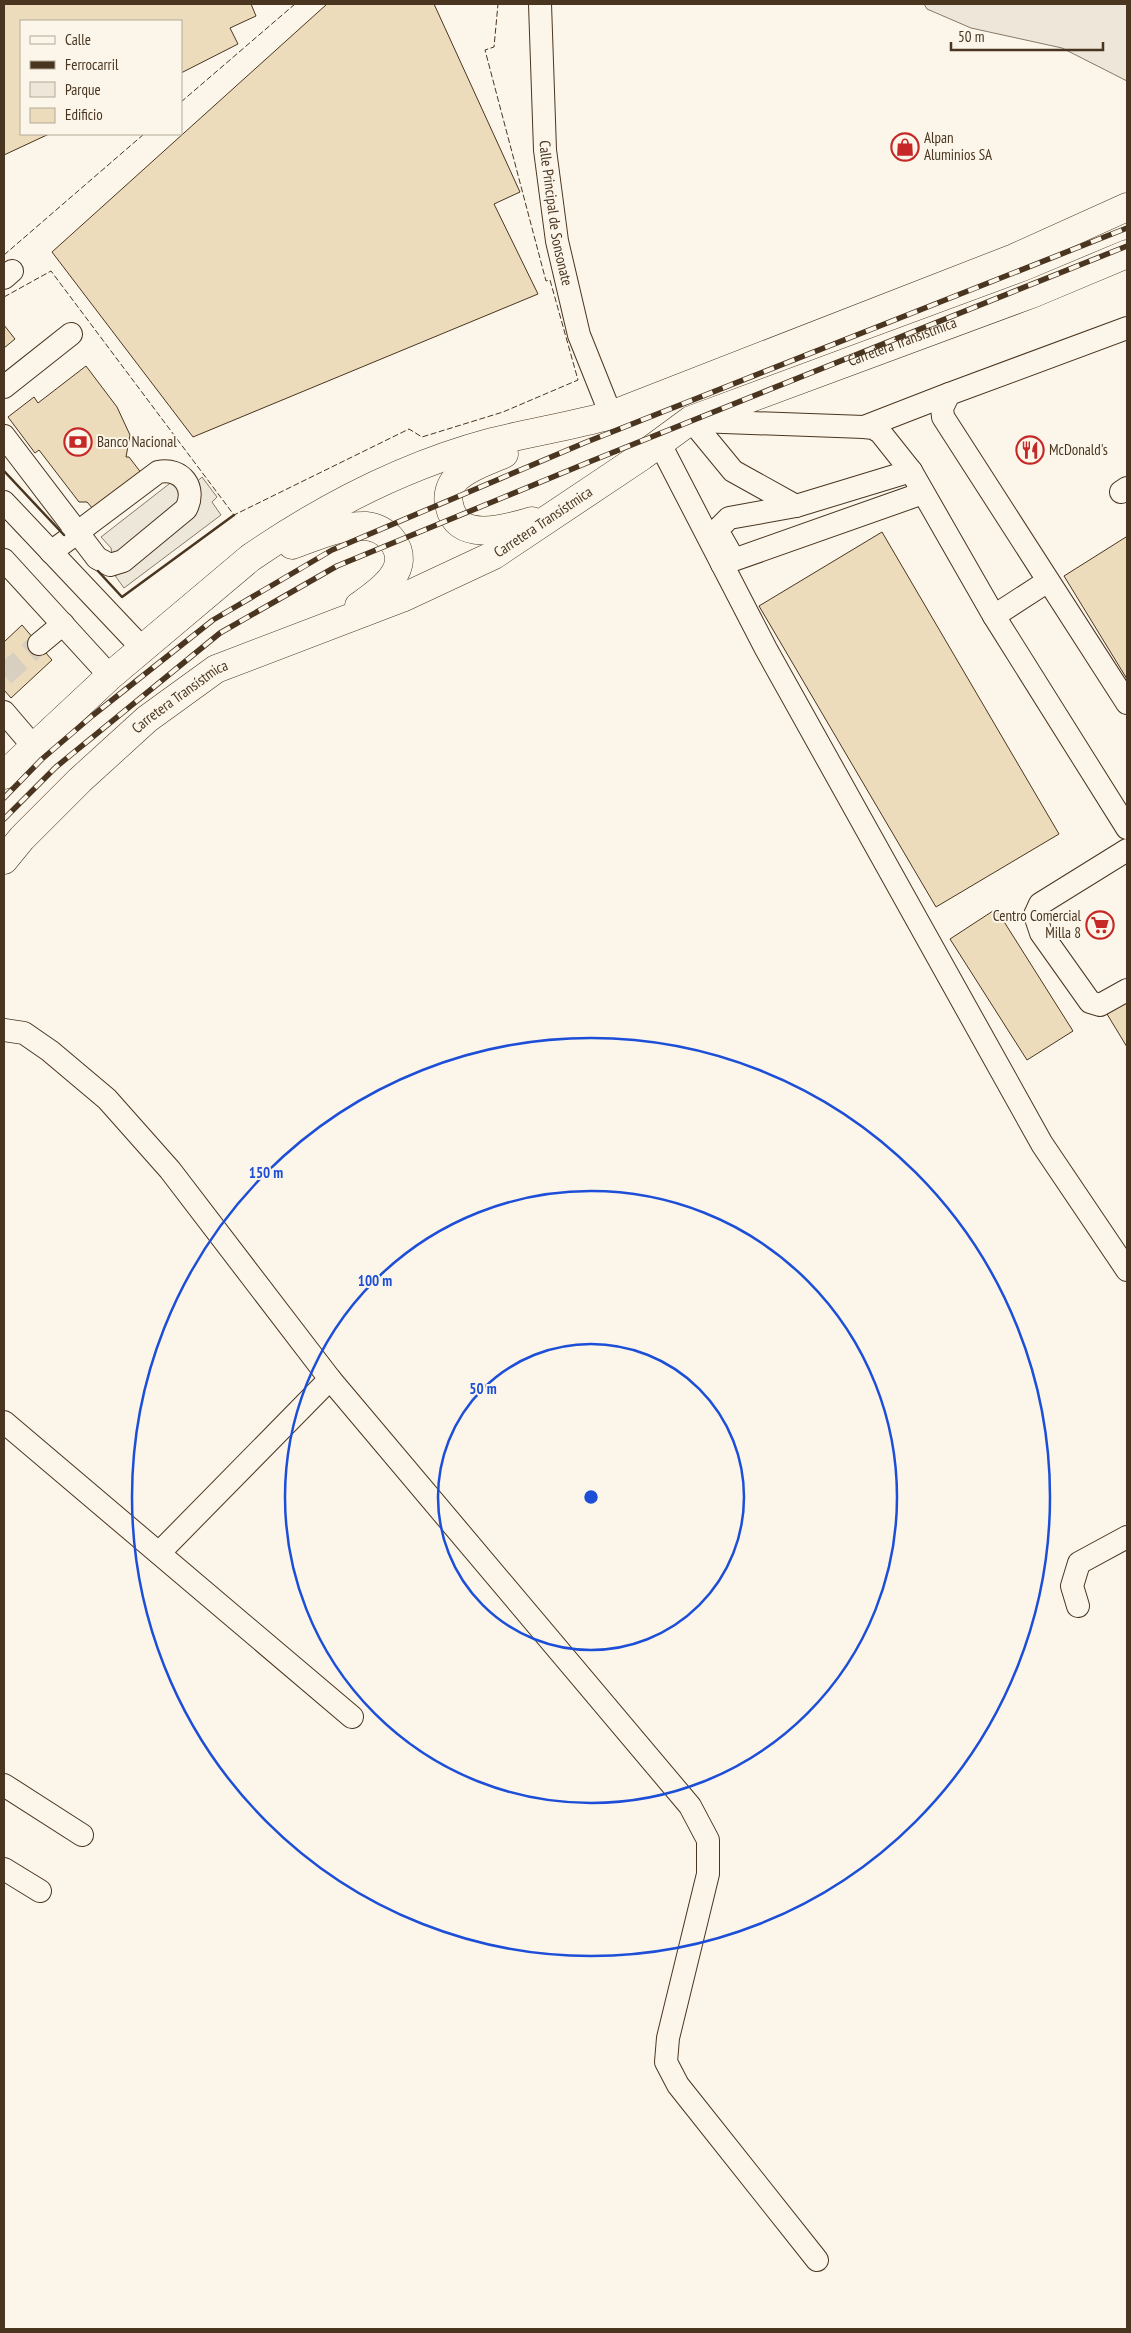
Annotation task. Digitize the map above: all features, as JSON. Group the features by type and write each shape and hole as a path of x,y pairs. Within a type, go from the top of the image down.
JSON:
{"main road":[{"path":"4,775 110,676 250,558 272,543 368,488 432,461 492,442 568,427 611,415 1014,258 1127,207"},
{"name":"Carretera Transístmica","path":"10,852 80,780 147,719 216,670 335,622 402,598 494,555 558,514 691,420 1125,259"},
{"path":"558,514 498,530 480,531 463,525 456,518 450,510 448,495 456,479 471,469 568,427"},
{"path":"250,558 349,527 369,526 385,533 396,547 398,564 396,572 381,590 335,622"},
{"path":"4,787 109,685 110,676"}],"street":[{"name":"Calle Principal de Sonsonate","path":"540,4 544,150 556,241 578,335 611,415"},
{"path":"864,427 1127,328"},
{"path":"4,387 71,334"},
{"path":"949,394 942,408 943,417 1127,703"},
{"path":"691,420 864,427 873,428 880,432 911,471 994,616 1127,828"},
{"path":"691,420 733,472 796,506"},
{"path":"4,436 78,532 103,563 116,565 123,561 186,509 189,503 190,491 182,477 169,471 158,472 78,532 52,552"},
{"path":"659,442 770,658 1042,1144 1127,1270"},
{"path":"744,557 727,551 717,530 729,518 796,506 911,471"},
{"path":"722,564 923,493"},
{"path":"4,502 142,648"},
{"path":"4,560 110,676"},
{"path":"994,616 1048,581"},
{"path":"39,644 62,624"},
{"path":"4,712 33,746"},
{"path":"1127,850 1040,904 1035,915 1041,933 1090,1002 1100,1005 1127,990"},
{"path":"4,1030 24,1034 50,1051 107,1099 170,1170 330,1379 690,1806 708,1840 708,1874 668,2038 666,2062 678,2085 817,2260"},
{"path":"159,1553 330,1379"},
{"path":"4,1422 352,1717"},
{"path":"1078,1606 1072,1586 1079,1563 1127,1537"},
{"path":"4,1786 82,1835"},
{"path":"4,1869 40,1891"}],"green space":[{"path":"924,4 1127,4 1127,81 1062,48 971,28 927,9"}],"shaded area":[{"path":"178,477 188,490 202,477 217,497 212,502 221,515 124,588 116,577 111,548 101,537"}],"building":[{"path":"4,4 251,4 256,16 230,28 238,44 182,72 182,20 20,20 20,135 47,135 4,155"},
{"path":"327,4 434,4 520,192 494,204 538,294 193,437 52,252"},
{"path":"4,325 15,339 4,348"},
{"name":"Banco Nacional","path":"86,366 117,407 130,435 126,457 129,457 142,474 94,510 87,502 79,502 39,450 35,453 8,417 34,397 38,403"},
{"path":"882,532 1059,834 936,907 759,606"},
{"path":"1126,537 1127,540 1127,679 1064,576"},
{"path":"22,625 52,660 11,698 4,690 4,642"},
{"path":"996,909 1073,1031 1027,1060 950,939"},
{"path":"1127,1002 1127,1047 1107,1014"}],"tunnel":[{"path":"4,675 39,644"}],"railway":[{"path":"4,798 42,759 92,716 213,620 332,550 584,443 1127,228"},
{"path":"4,819 56,767 220,633 337,566 589,462 1127,246"}],"fence":[{"path":"182,101 295,4"},
{"path":"4,297 51,271 234,515 409,429 422,437 503,412 578,380 550,280 546,281 485,50 494,47 498,4"},
{"path":"4,255 143,135"}],"wall":[{"path":"4,471 64,535"},
{"path":"98,571 122,597 234,515"}],"place":[{"name":"Alpan Aluminios SA","path":"905,147"},
{"name":"Banco Nacional","path":"78,442"},
{"name":"McDonald's","path":"1030,450"},
{"name":"Centro Comercial Milla 8","path":"1100,925"}]}
